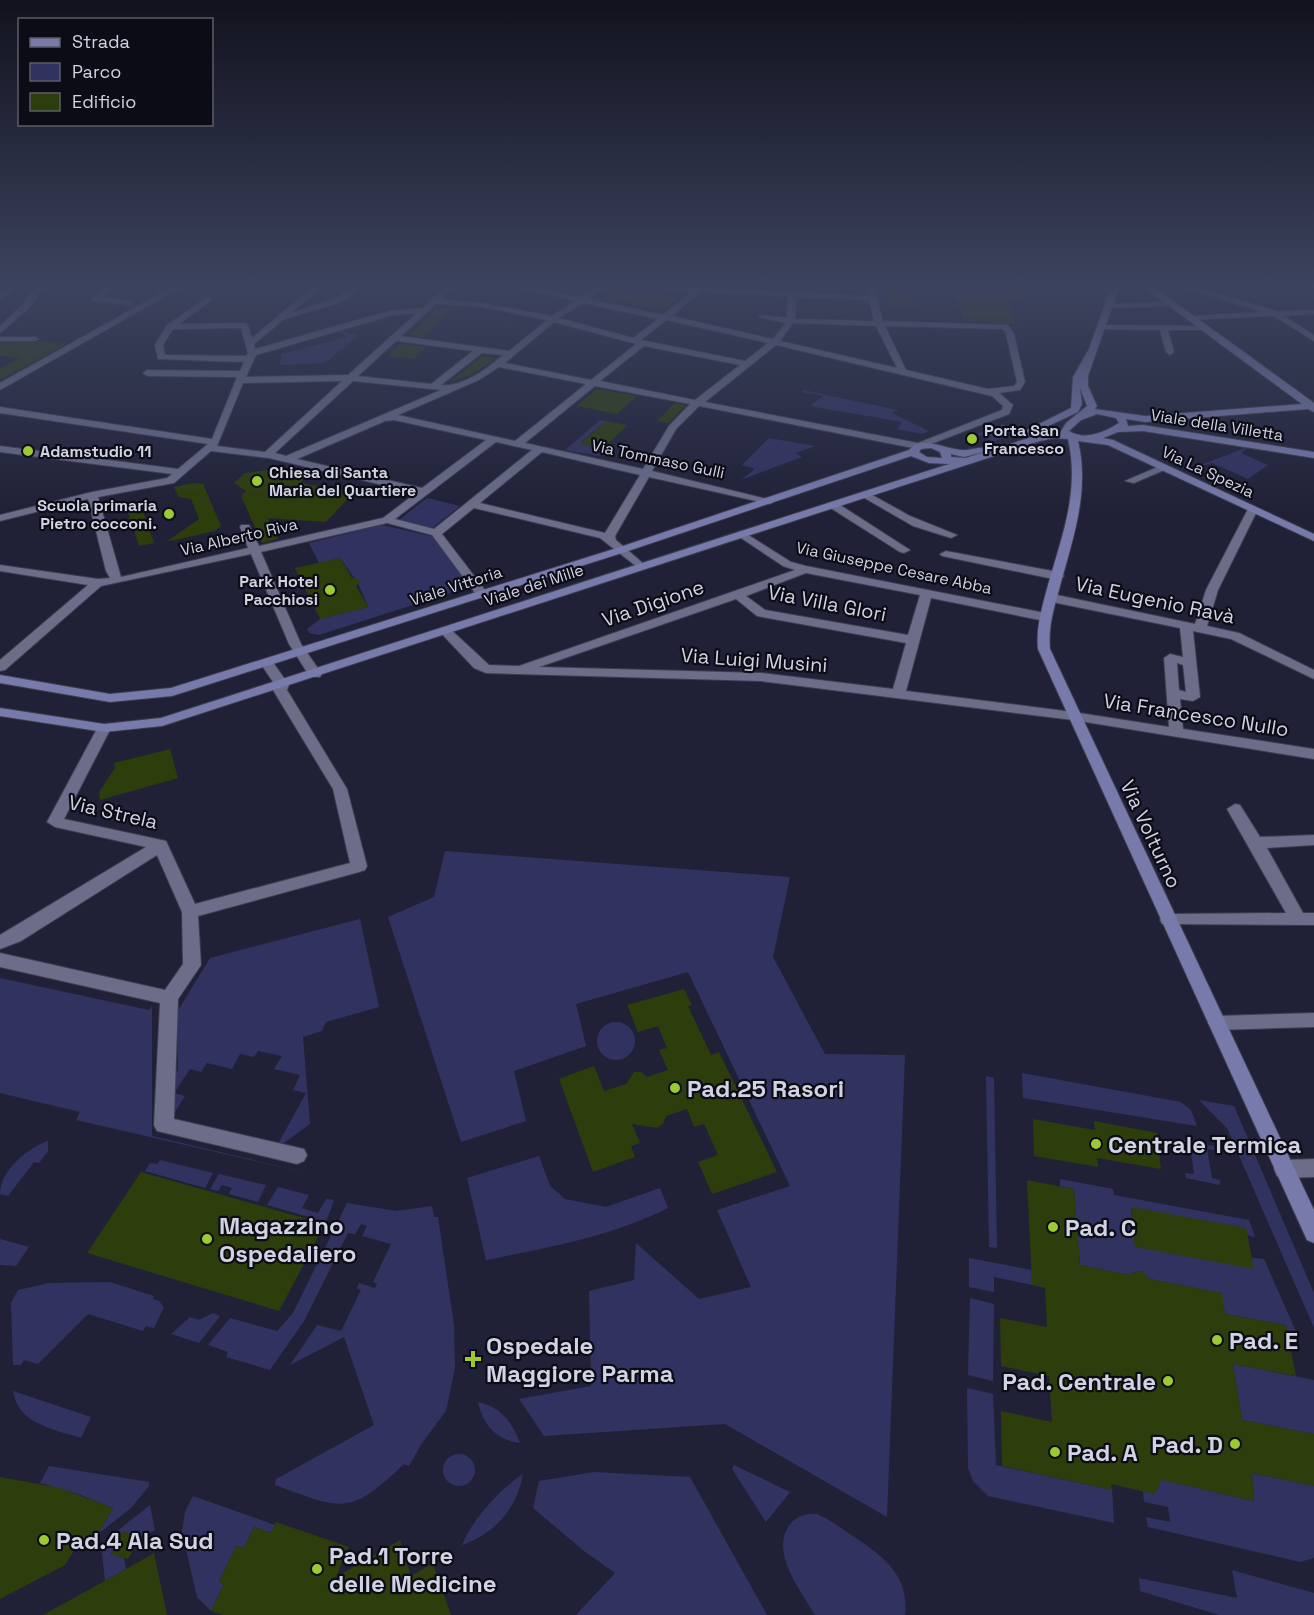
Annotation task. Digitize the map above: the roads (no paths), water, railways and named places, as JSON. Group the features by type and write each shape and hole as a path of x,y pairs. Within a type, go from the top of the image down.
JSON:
{"main road":[{"path":"1073,417 1079,402 1077,381 1085,359"},
{"path":"1088,411 1083,380 1090,359"},
{"path":"1247,359 1312,407"},
{"path":"918,448 967,453 1004,443 1088,411 1145,419 1312,407"},
{"path":"1116,415 1125,423 1116,429"},
{"name":"Via Volturno","path":"1073,417 1064,431 1072,442 1077,458 1076,508 1042,628 1044,649 1314,1233"},
{"name":"Viale della Villetta","path":"1087,439 1116,429 1143,428 1314,455"},
{"name":"Via La Spezia","path":"1038,438 1072,442 1087,439 1107,441 1314,538"},
{"name":"Viale dei Mille","path":"0,712 104,728 162,722 282,685 1038,438"},
{"path":"918,448 933,460 980,457"},
{"name":"Viale Vittoria","path":"0,679 110,698 142,697 172,692 267,664 621,550 770,501 918,448"},
{"path":"890,487 916,475 933,460 947,456 944,449"}],"street":[{"path":"0,387 48,359"},
{"path":"159,359 147,373 351,378 451,388"},
{"path":"0,518 92,495 170,481 213,445 242,377 247,359"},
{"path":"267,455 371,359"},
{"path":"434,386 468,359"},
{"path":"288,459 476,378 504,359"},
{"path":"517,444 620,359"},
{"path":"723,359 746,364"},
{"path":"610,540 609,536 672,428 697,404 752,359"},
{"path":"849,359 983,391 1006,401 1008,408 1004,412 983,391"},
{"path":"897,359 903,372"},
{"path":"983,391 1017,388 1021,382 1016,359"},
{"path":"498,364 918,448"},
{"path":"0,410 288,459 424,492"},
{"name":"Viale Vittoria","path":"918,448 1004,412"},
{"path":"382,418 391,416 494,439"},
{"path":"944,449 939,443 945,435"},
{"path":"387,520 494,439"},
{"name":"Via Tommaso Gulli","path":"494,439 770,501"},
{"path":"0,449 181,472"},
{"path":"436,533 540,449"},
{"path":"1130,481 1164,468"},
{"path":"865,494 919,525 951,534"},
{"path":"92,495 112,571 118,581"},
{"path":"472,504 604,536 641,567"},
{"path":"833,505 904,550"},
{"path":"1200,628 1212,590 1253,509"},
{"path":"387,520 436,533 482,594"},
{"name":"Via Alberto Riva","path":"0,568 98,583 118,581 387,520"},
{"path":"245,527 301,653 315,674"},
{"name":"Via Giuseppe Cesare Abba","path":"742,534 788,564 805,569 1046,617"},
{"path":"946,554 1058,576"},
{"name":"Via Digione","path":"512,671 787,579 805,569"},
{"path":"0,667 98,583"},
{"path":"899,693 926,594"},
{"name":"Via Villa Glori","path":"738,595 761,614 913,640"},
{"name":"Via Eugenio Ravà","path":"1052,598 1235,636 1314,675"},
{"path":"1172,693 1193,697 1186,625"},
{"name":"Via Luigi Musini","path":"445,631 479,665 486,669 761,677 1073,716"},
{"path":"559,656 557,665 566,672"},
{"path":"1176,731 1170,658 1190,662"},
{"path":"267,664 282,685 280,690 340,789 359,866 190,912 192,965 169,998 164,1125 297,1155"},
{"name":"Via Francesco Nullo","path":"1073,716 1314,754"},
{"name":"Via Strela","path":"104,728 55,822 161,845 190,912"},
{"path":"1235,809 1306,919"},
{"path":"1256,843 1314,840"},
{"path":"0,942 15,936 161,845"},
{"path":"1168,920 1306,919"},
{"path":"0,960 169,998"},
{"path":"1216,1023 1314,1020"},
{"path":"1284,1169 1314,1168"}],"place":[{"name":"Porta San Francesco","path":"972,439"},
{"name":"Adamstudio 11","path":"28,451"},
{"name":"Chiesa di Santa Maria del Quartiere","path":"257,481"},
{"name":"Scuola primaria Pietro cocconi.","path":"169,514"},
{"name":"Park Hotel Pacchiosi","path":"330,590"},
{"name":"Pad.25 Rasori","path":"675,1088"},
{"name":"Centrale Termica","path":"1096,1144"},
{"name":"Pad. C","path":"1053,1227"},
{"name":"Magazzino Ospedaliero","path":"207,1239"},
{"name":"Pad. E","path":"1217,1340"},
{"name":"Ospedale Maggiore Parma","path":"473,1359"},
{"name":"Pad. Centrale","path":"1168,1381"},
{"name":"Pad. D","path":"1235,1444"},
{"name":"Pad. A","path":"1055,1452"},
{"name":"Pad.4 Ala Sud","path":"44,1540"},
{"name":"Pad.1 Torre delle Medicine","path":"317,1569"}]}
